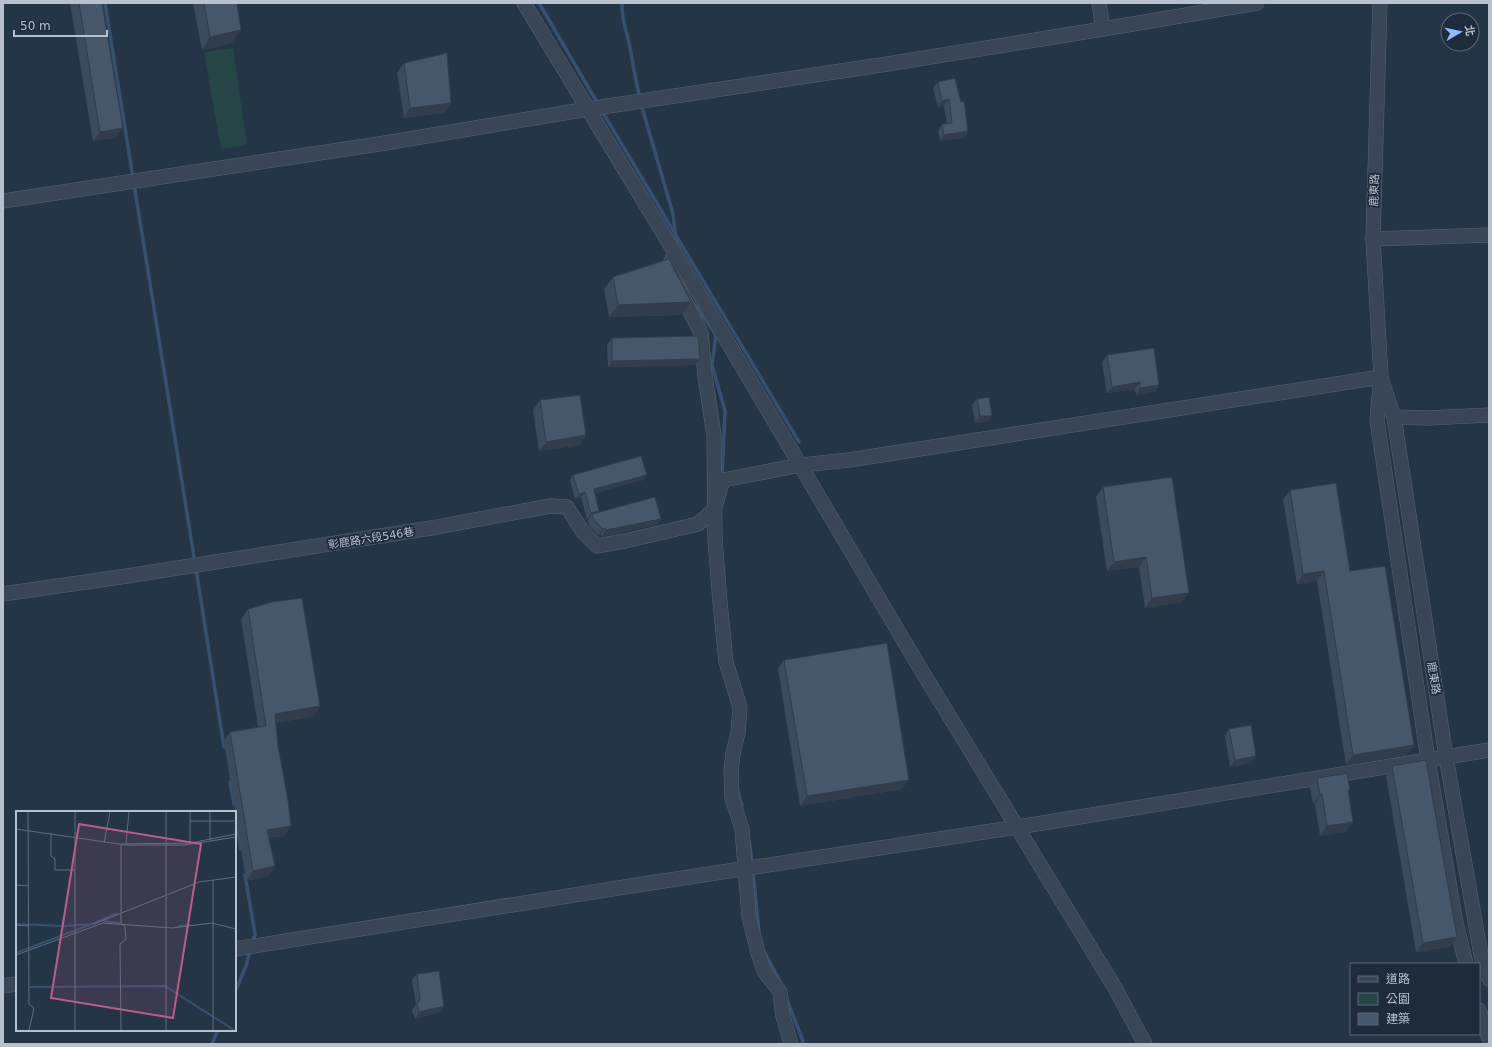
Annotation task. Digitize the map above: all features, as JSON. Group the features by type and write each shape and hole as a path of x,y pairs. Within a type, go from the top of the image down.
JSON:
{"street":[{"path":"524,3 801,465 917,663 1115,988 1145,1044"},
{"path":"1099,3 1103,30"},
{"path":"3,201 380,144 588,109 1103,30 1257,3"},
{"name":"鹿東路","path":"1380,3 1373,239 1381,377 1377,420 1428,760 1455,918 1466,963"},
{"path":"1373,239 1489,235"},
{"path":"674,254 668,268 701,333 705,376 714,435 714,510 720,602 726,662 740,707 738,733 733,753 731,772 732,798 742,830 749,917 764,971 780,992 783,1016 791,1043"},
{"path":"714,510 723,480 801,465 849,460 1381,377"},
{"name":"鹿東路","path":"1381,377 1394,417 1446,757 1489,978"},
{"path":"1394,417 1429,418 1489,415"},
{"name":"彰鹿路六段546巷","path":"3,594 128,576 423,529 550,506 567,508 583,532 596,546 625,541 698,524 714,510"},
{"path":"236,949 746,868 1018,827 1489,750"},
{"path":"3,986 16,984"},
{"path":"1480,1013 1489,1038"}],"green space":[{"path":"233,48 247,145 221,149 204,52"}],"building":[{"path":"79,3 102,3 123,128 100,132"},
{"path":"204,3 237,3 241,30 210,37"},
{"path":"447,53 451,103 410,108 404,63"},
{"path":"955,78 961,102 964,101 968,131 944,135 942,124 952,123 949,99 942,101 938,82"},
{"path":"669,259 691,302 618,305 613,277"},
{"path":"698,336 700,359 612,361 612,338"},
{"path":"1154,348 1159,385 1140,388 1140,382 1112,387 1107,355"},
{"path":"580,395 586,435 546,442 540,400"},
{"path":"989,397 992,416 980,416 977,399"},
{"path":"641,456 647,475 594,489 599,511 591,513 585,492 579,494 573,475"},
{"path":"1172,477 1189,593 1152,598 1146,557 1114,562 1103,487"},
{"path":"1336,483 1350,571 1385,566 1414,745 1353,755 1324,571 1303,574 1290,490"},
{"path":"655,497 661,519 606,530 594,520 592,514"},
{"path":"302,598 320,706 275,714 278,746 288,800 291,826 267,830 275,866 253,871 230,732 266,726 248,609 272,602"},
{"path":"887,643 909,780 807,796 784,660"},
{"path":"1251,725 1256,756 1235,760 1229,729"},
{"path":"1426,760 1457,937 1423,943 1392,766"},
{"path":"1347,773 1353,822 1327,826 1322,794 1320,795 1317,778"},
{"path":"439,971 444,1006 419,1012 417,1004 420,1000 417,974"}],"waterway":[{"path":"105,3 133,178"},
{"path":"539,3 598,104"},
{"path":"622,3 623,18 640,98"},
{"path":"641,104 673,214 677,247"},
{"path":"602,111 799,442"},
{"path":"134,184 195,563"},
{"path":"677,267 686,289"},
{"path":"695,305 716,335 712,365 725,411 722,478"},
{"path":"196,569 224,747"},
{"path":"230,782 234,804"},
{"path":"738,792 742,806"},
{"path":"238,830 241,849"},
{"path":"750,845 752,864"},
{"path":"753,871 759,932"},
{"path":"245,875 255,934 253,942"},
{"path":"236,990 246,966 250,950"},
{"path":"764,951 781,983"},
{"path":"787,1000 803,1041 802,1044"},
{"path":"212,1044 218,1031"}]}
